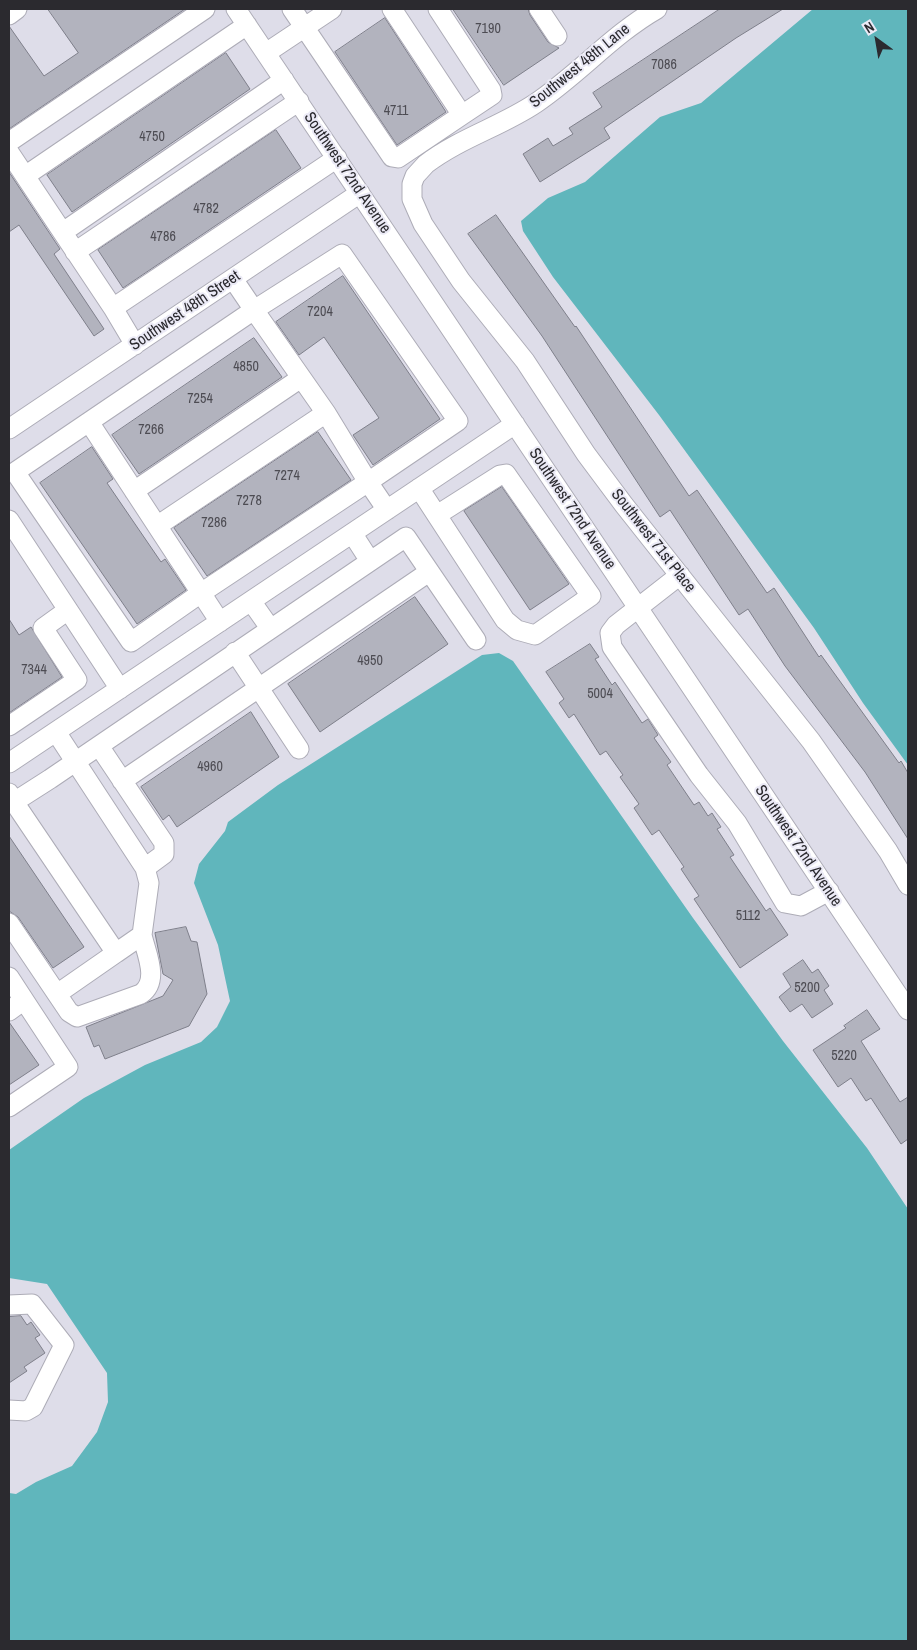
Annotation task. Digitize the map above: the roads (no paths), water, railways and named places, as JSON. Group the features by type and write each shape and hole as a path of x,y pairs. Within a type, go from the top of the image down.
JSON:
{"street":[{"path":"9,15 18,9"},
{"path":"9,142 205,9"},
{"name":"Southwest 72nd Avenue","path":"236,9 908,1010"},
{"path":"292,9 392,157 398,158 492,95 491,90 438,9"},
{"path":"266,53 332,9"},
{"path":"392,9 462,115"},
{"path":"539,9 558,36"},
{"name":"Southwest 48th Lane","path":"411,191 415,176 434,158 518,115 578,72 623,31 657,9"},
{"path":"25,176 247,25"},
{"path":"63,232 284,80"},
{"path":"76,252 299,102"},
{"path":"9,152 113,308 135,345"},
{"path":"113,308 337,158"},
{"name":"Southwest 71st Place","path":"411,191 418,216 461,281 526,361 586,454 812,741 888,850 908,885"},
{"name":"Southwest 48th Street","path":"9,429 360,193"},
{"path":"342,254 458,421 130,642 15,472 89,422 254,310 342,254"},
{"path":"233,279 326,413 387,510"},
{"path":"134,491 301,378"},
{"path":"157,526 326,413"},
{"path":"89,422 220,622"},
{"path":"10,761 515,424"},
{"path":"419,488 437,516 505,620 517,630 535,634 591,596 506,474 500,475 437,516"},
{"path":"9,520 120,688"},
{"path":"352,533 370,562"},
{"path":"116,953 12,798 76,762 406,537 476,640"},
{"path":"122,780 429,572"},
{"path":"680,575 616,625 610,633 612,647 699,775 737,823 785,903 801,906 829,892"},
{"path":"251,601 270,628"},
{"path":"9,726 77,680 43,628 68,610"},
{"path":"235,652 299,749"},
{"path":"9,923 69,1012 82,1017 146,991 150,986 152,976 142,935 149,883 145,868 56,732"},
{"path":"99,746 166,848 164,854 145,868"},
{"path":"57,994 142,935"},
{"path":"9,977 16,1005 68,1067 9,1107"},
{"path":"9,1305 32,1304 64,1345 33,1406 26,1411 9,1410"}],"water":[{"path":"813,9 908,9 908,765 863,703 814,628 659,415 553,277 523,231 521,221 548,198 585,182 660,117 701,103"},
{"path":"499,653 513,661 693,918 783,1041 867,1148 908,1209 908,1641 9,1641 9,1493 16,1494 36,1482 72,1466 97,1432 108,1402 107,1373 47,1284 9,1278 9,1150 84,1098 145,1065 201,1042 217,1027 230,1001 218,945 194,883 199,864 225,831 228,822 278,785 482,655"}]}
